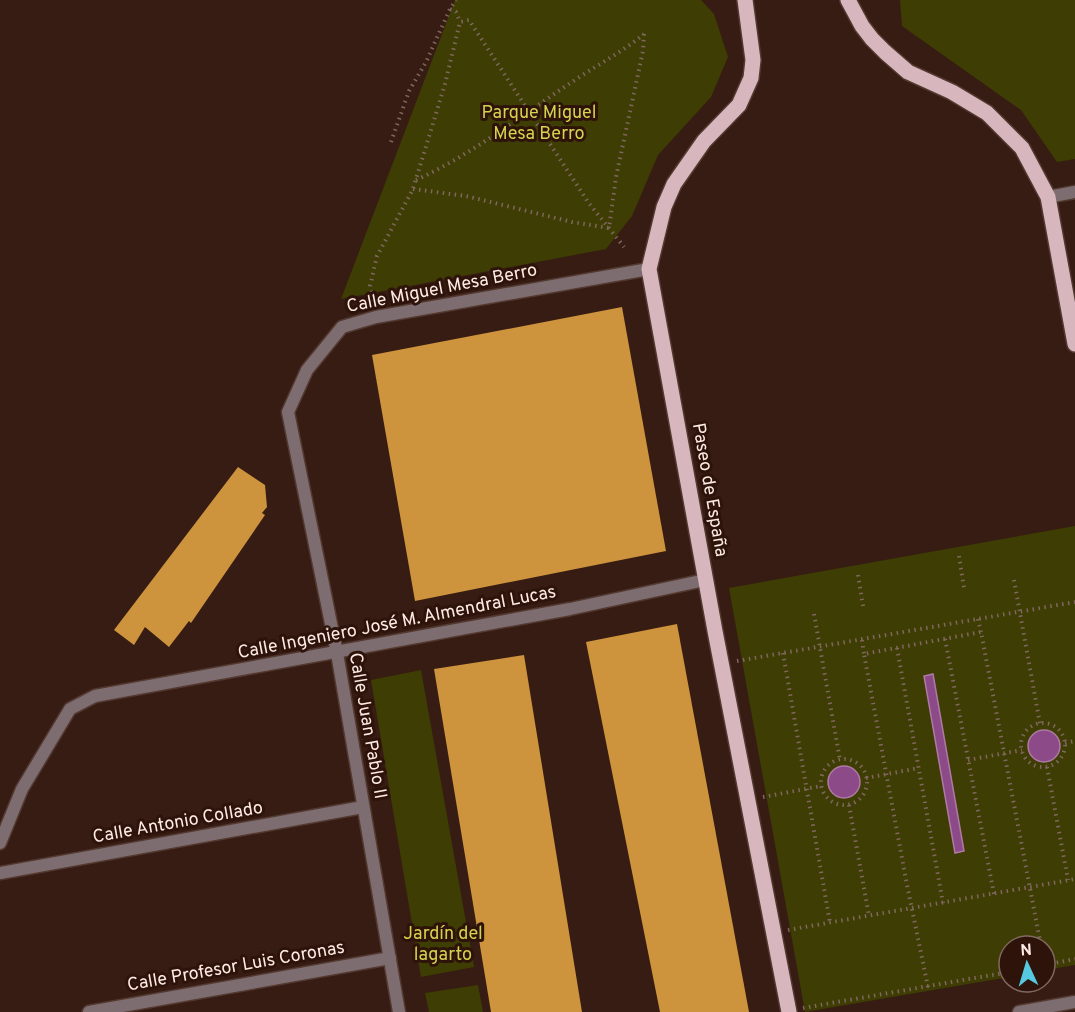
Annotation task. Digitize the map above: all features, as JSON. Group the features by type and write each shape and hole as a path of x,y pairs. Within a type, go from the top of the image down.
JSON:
{"main road":[{"name":"Paseo de España","path":"745,0 753,60 752,78 739,105 704,141 674,184 664,207 649,269 705,580 789,1011"},
{"path":"848,0 872,39 908,72 952,92 987,113 1022,148 1048,197 1075,344"}],"street":[{"path":"1048,197 1075,192"},
{"name":"Calle Miguel Mesa Berro","path":"288,412 307,370 342,327 376,317 649,269"},
{"name":"Calle Juan Pablo II","path":"288,412 337,653 399,1012"},
{"name":"Calle Ingeniero José M. Almendral Lucas","path":"0,843 22,789 70,709 95,696 570,609 705,580"},
{"name":"Calle Antonio Collado","path":"0,873 363,807"},
{"name":"Calle Profesor Luis Coronas","path":"89,1012 390,958"},
{"path":"1019,1012 1075,1002"}],"path":[{"path":"391,142 409,91 456,0"},
{"path":"372,298 370,286 377,256 412,189 445,84 460,22 456,12 450,9"},
{"path":"460,22 469,20 588,202 624,247"},
{"path":"415,180 442,168 627,48 644,33 641,60 616,177 609,228"},
{"path":"412,189 466,196 572,222 609,228"},
{"path":"959,556 964,588"},
{"path":"858,574 863,606"},
{"path":"1014,580 1040,724"},
{"path":"736,662 1075,602"},
{"path":"814,614 840,760"},
{"path":"978,619 1039,934"},
{"path":"864,654 981,632"},
{"path":"945,639 994,894"},
{"path":"862,640 911,908 928,987"},
{"path":"897,648 944,903"},
{"path":"783,653 830,923"},
{"path":"1040,724 1047,724 1059,730 1065,743 1065,750 1059,761 1047,767 1032,764 1026,759 1022,750 1023,737 1027,731 1040,724"},
{"path":"1065,743 1075,741"},
{"path":"968,760 1022,750"},
{"path":"840,760 860,765 866,778 865,792 861,798 849,805 841,805 828,799 821,786 825,769 840,760"},
{"path":"1047,767 1068,880"},
{"path":"866,778 919,768"},
{"path":"766,796 821,786"},
{"path":"849,805 869,916"},
{"path":"785,931 1075,879"},
{"path":"1057,963 1075,959"},
{"path":"789,1011 997,974"}],"green space":[{"name":"Parque Miguel Mesa Berro","path":"455,0 701,0 714,14 728,57 711,97 658,155 632,216 606,249 341,299"},
{"path":"900,0 1075,0 1075,159 1057,162 1021,110 902,26"},
{"path":"1075,526 1075,965 1057,968 1057,934 997,934 997,979 805,1012 729,588"},
{"name":"Jardín del lagarto","path":"421,670 474,967 421,977 371,680"},
{"path":"478,985 483,1012 429,1012 425,993"}],"shaded area":[{"path":"933,674 964,851 955,853 924,676"},
{"path":"1044,730 1055,735 1060,746 1055,757 1044,762 1033,757 1028,746 1033,735"},
{"path":"844,766 855,771 860,782 855,793 844,798 833,793 828,782 833,771"}],"building":[{"path":"622,307 666,551 415,601 372,355"},
{"path":"238,467 265,485 267,507 262,513 265,515 191,623 189,621 169,647 145,627 134,645 114,630"},
{"path":"677,624 749,1012 660,1012 586,642"},
{"path":"524,655 582,1012 491,1012 434,669"}]}
